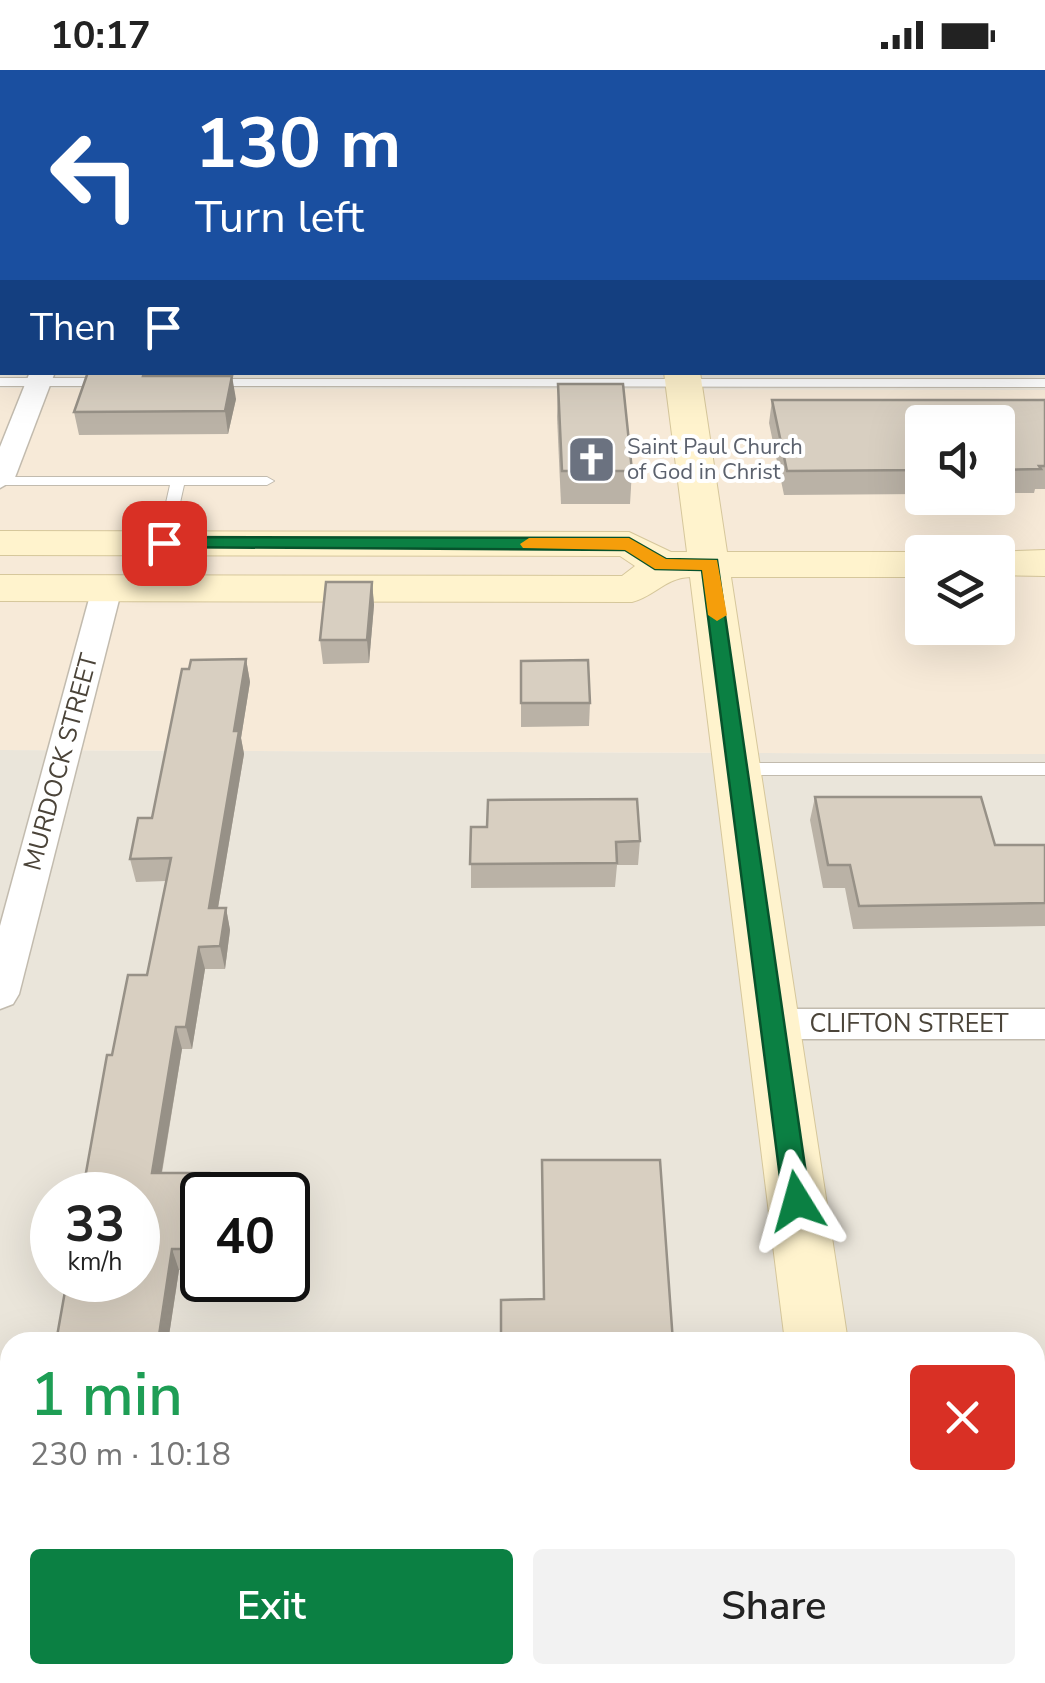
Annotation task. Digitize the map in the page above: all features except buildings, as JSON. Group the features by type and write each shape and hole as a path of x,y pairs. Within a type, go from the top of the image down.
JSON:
{"street":[{"path":"0,480 41,378"},
{"path":"682,378 686,564 737,769 815,1332"},
{"path":"0,542 629,544 686,564 905,564"},
{"path":"1015,563 1045,563"},
{"path":"0,588 632,589 686,564"},
{"name":"MURDOCK STREET","path":"0,994 107,588"},
{"name":"CLIFTON STREET","path":"772,1024 1045,1024"}],"lane":[{"path":"0,382 41,378 117,382"},
{"path":"195,382 682,378 1045,383"},
{"path":"0,480 267,481"},
{"path":"164,543 178,481"},
{"path":"737,769 1045,769"}],"shaded area":[{"path":"0,375 1045,375 1045,390 0,388"},
{"path":"0,388 1045,390 1045,754 0,750"},
{"path":"0,750 1045,754 1045,1332 0,1332"}],"slow traffic":[{"path":"529,544 629,544 662,565 711,564 717,615"}],"place":[{"name":"Saint Paul Church of God in Christ","path":"592,460"}],"route":[{"path":"164,543 629,544 662,565 711,564 797,1201"}]}
